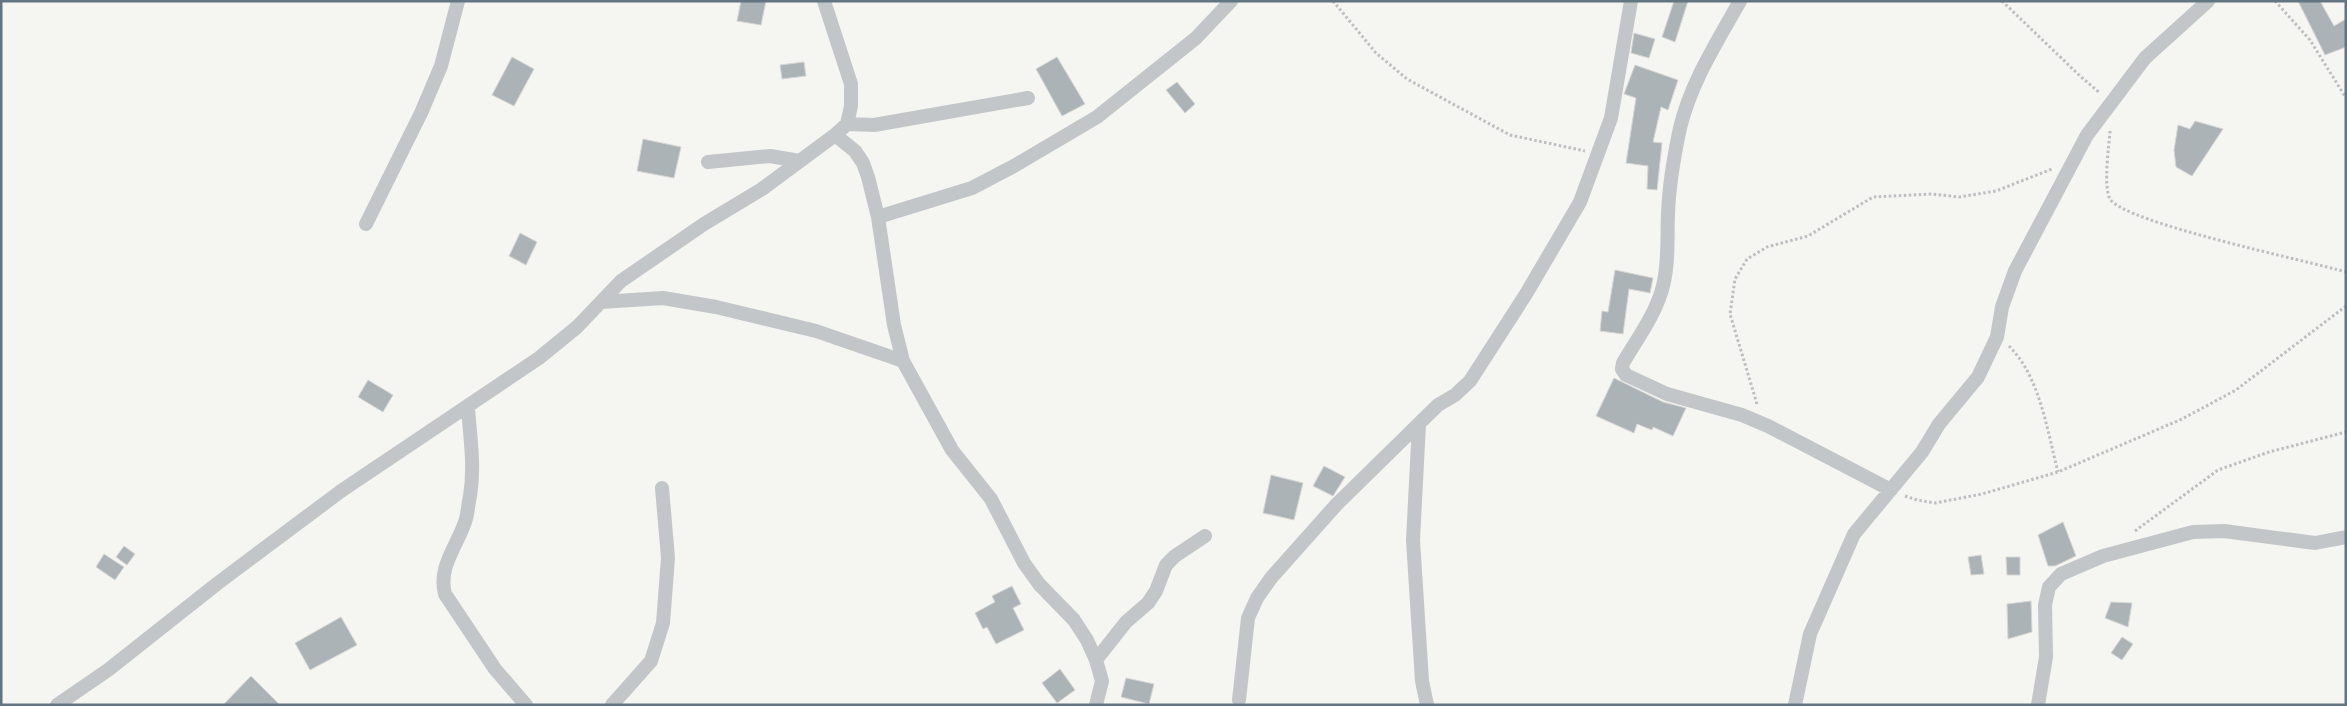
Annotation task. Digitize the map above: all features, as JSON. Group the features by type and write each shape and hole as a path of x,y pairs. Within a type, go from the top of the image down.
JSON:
{"street":[{"path":"366,224 421,113 441,66 458,1"},
{"path":"57,705 108,670 218,583 341,491 468,408 539,358 577,327 621,281 704,224 762,189 847,124 851,106 850,84 824,1"},
{"path":"878,217 972,188 1014,166 1097,117 1196,38 1231,1"},
{"path":"1239,700 1248,618 1257,598 1271,578 1336,505 1438,405 1455,395 1470,381 1526,294 1580,202 1600,153 1611,118 1631,1"},
{"path":"1740,1 1713,46 1681,126 1673,165 1668,214 1667,258 1663,287 1651,315 1622,363 1622,369 1626,375 1667,394 1742,415 1768,426 1891,490"},
{"path":"1795,705 1810,634 1854,534 1922,452 1939,424 1978,378 1997,337 2002,307 2015,271 2058,194 2073,160 2087,136 2145,58 2196,14 2208,1"},
{"path":"847,124 874,125 1028,98"},
{"path":"835,135 855,151 863,163 878,217 894,326 904,361 952,450 991,499 1024,563 1039,584 1074,620 1087,640 1096,660 1102,681 1096,705"},
{"path":"708,162 770,156 800,161"},
{"path":"601,302 663,298 716,307 816,331 904,361"},
{"path":"468,408 473,472 470,495 465,522 445,566 442,582 445,594 495,669 526,705"},
{"path":"1419,424 1413,540 1422,680 1427,705"},
{"path":"612,705 651,661 663,623 668,558 662,488"},
{"path":"2038,705 2046,657 2044,605 2050,587 2061,574 2104,556 2193,532 2224,531 2315,543 2346,537"},
{"path":"1096,660 1126,622 1148,603 1166,565 1175,556 1205,536"}],"path":[{"path":"1333,1 1376,53 1408,79 1510,135 1566,148 1600,153"},
{"path":"2002,1 2080,76 2112,102 2107,182 2109,197 2118,206 2169,227 2346,272"},
{"path":"2275,1 2310,40 2346,98"},
{"path":"1768,426 1754,398 1730,314 1735,279 1747,259 1767,247 1808,236 1873,197 1932,194 1959,197 1996,191 2073,160"},
{"path":"1891,490 1917,500 1935,502 1982,494 2058,472 2182,419 2236,390 2346,306"},
{"path":"1997,337 2010,346 2024,362 2037,395 2058,472"},
{"path":"2133,533 2218,470 2270,452 2346,432"}],"building":[{"path":"741,1 766,1 761,25 737,21"},
{"path":"1674,1 1688,1 1675,42 1662,37"},
{"path":"2298,1 2320,1 2334,26 2346,19 2346,47 2325,55"},
{"path":"1634,33 1655,39 1649,58 1631,53"},
{"path":"512,57 534,69 514,106 492,95"},
{"path":"1057,57 1085,104 1062,116 1036,69"},
{"path":"804,62 806,76 782,79 780,65"},
{"path":"1635,65 1678,80 1668,110 1661,107 1653,142 1662,143 1657,190 1647,189 1648,166 1626,163 1636,98 1624,94"},
{"path":"1177,82 1195,104 1185,113 1166,90"},
{"path":"2195,121 2223,129 2192,176 2176,167 2174,150 2178,125 2190,129"},
{"path":"643,139 681,147 674,178 637,171"},
{"path":"520,233 537,242 526,265 509,256"},
{"path":"1615,270 1653,278 1650,293 1629,289 1623,334 1600,331 1602,311 1608,312"},
{"path":"1614,378 1663,402 1686,408 1673,436 1653,427 1652,430 1637,424 1634,433 1596,416"},
{"path":"368,380 393,395 383,412 358,397"},
{"path":"1324,466 1345,477 1333,496 1313,486"},
{"path":"1271,475 1303,483 1294,520 1263,513"},
{"path":"2063,522 2076,556 2055,566 2048,566 2038,535"},
{"path":"124,546 135,554 127,565 116,557"},
{"path":"104,554 124,567 115,580 96,567"},
{"path":"1981,555 1984,574 1971,575 1968,557"},
{"path":"2006,557 2020,557 2020,575 2007,575"},
{"path":"1012,586 1021,604 1013,608 1024,630 996,644 987,627 983,629 975,613 995,602 992,596"},
{"path":"2031,601 2032,632 2008,639 2007,604"},
{"path":"2111,602 2132,603 2128,627 2105,618"},
{"path":"341,617 357,645 310,670 295,643"},
{"path":"2122,637 2133,644 2122,660 2111,653"},
{"path":"1060,669 1075,690 1057,703 1042,683"},
{"path":"251,676 280,705 223,705"},
{"path":"1126,678 1154,684 1149,704 1121,697"}]}
